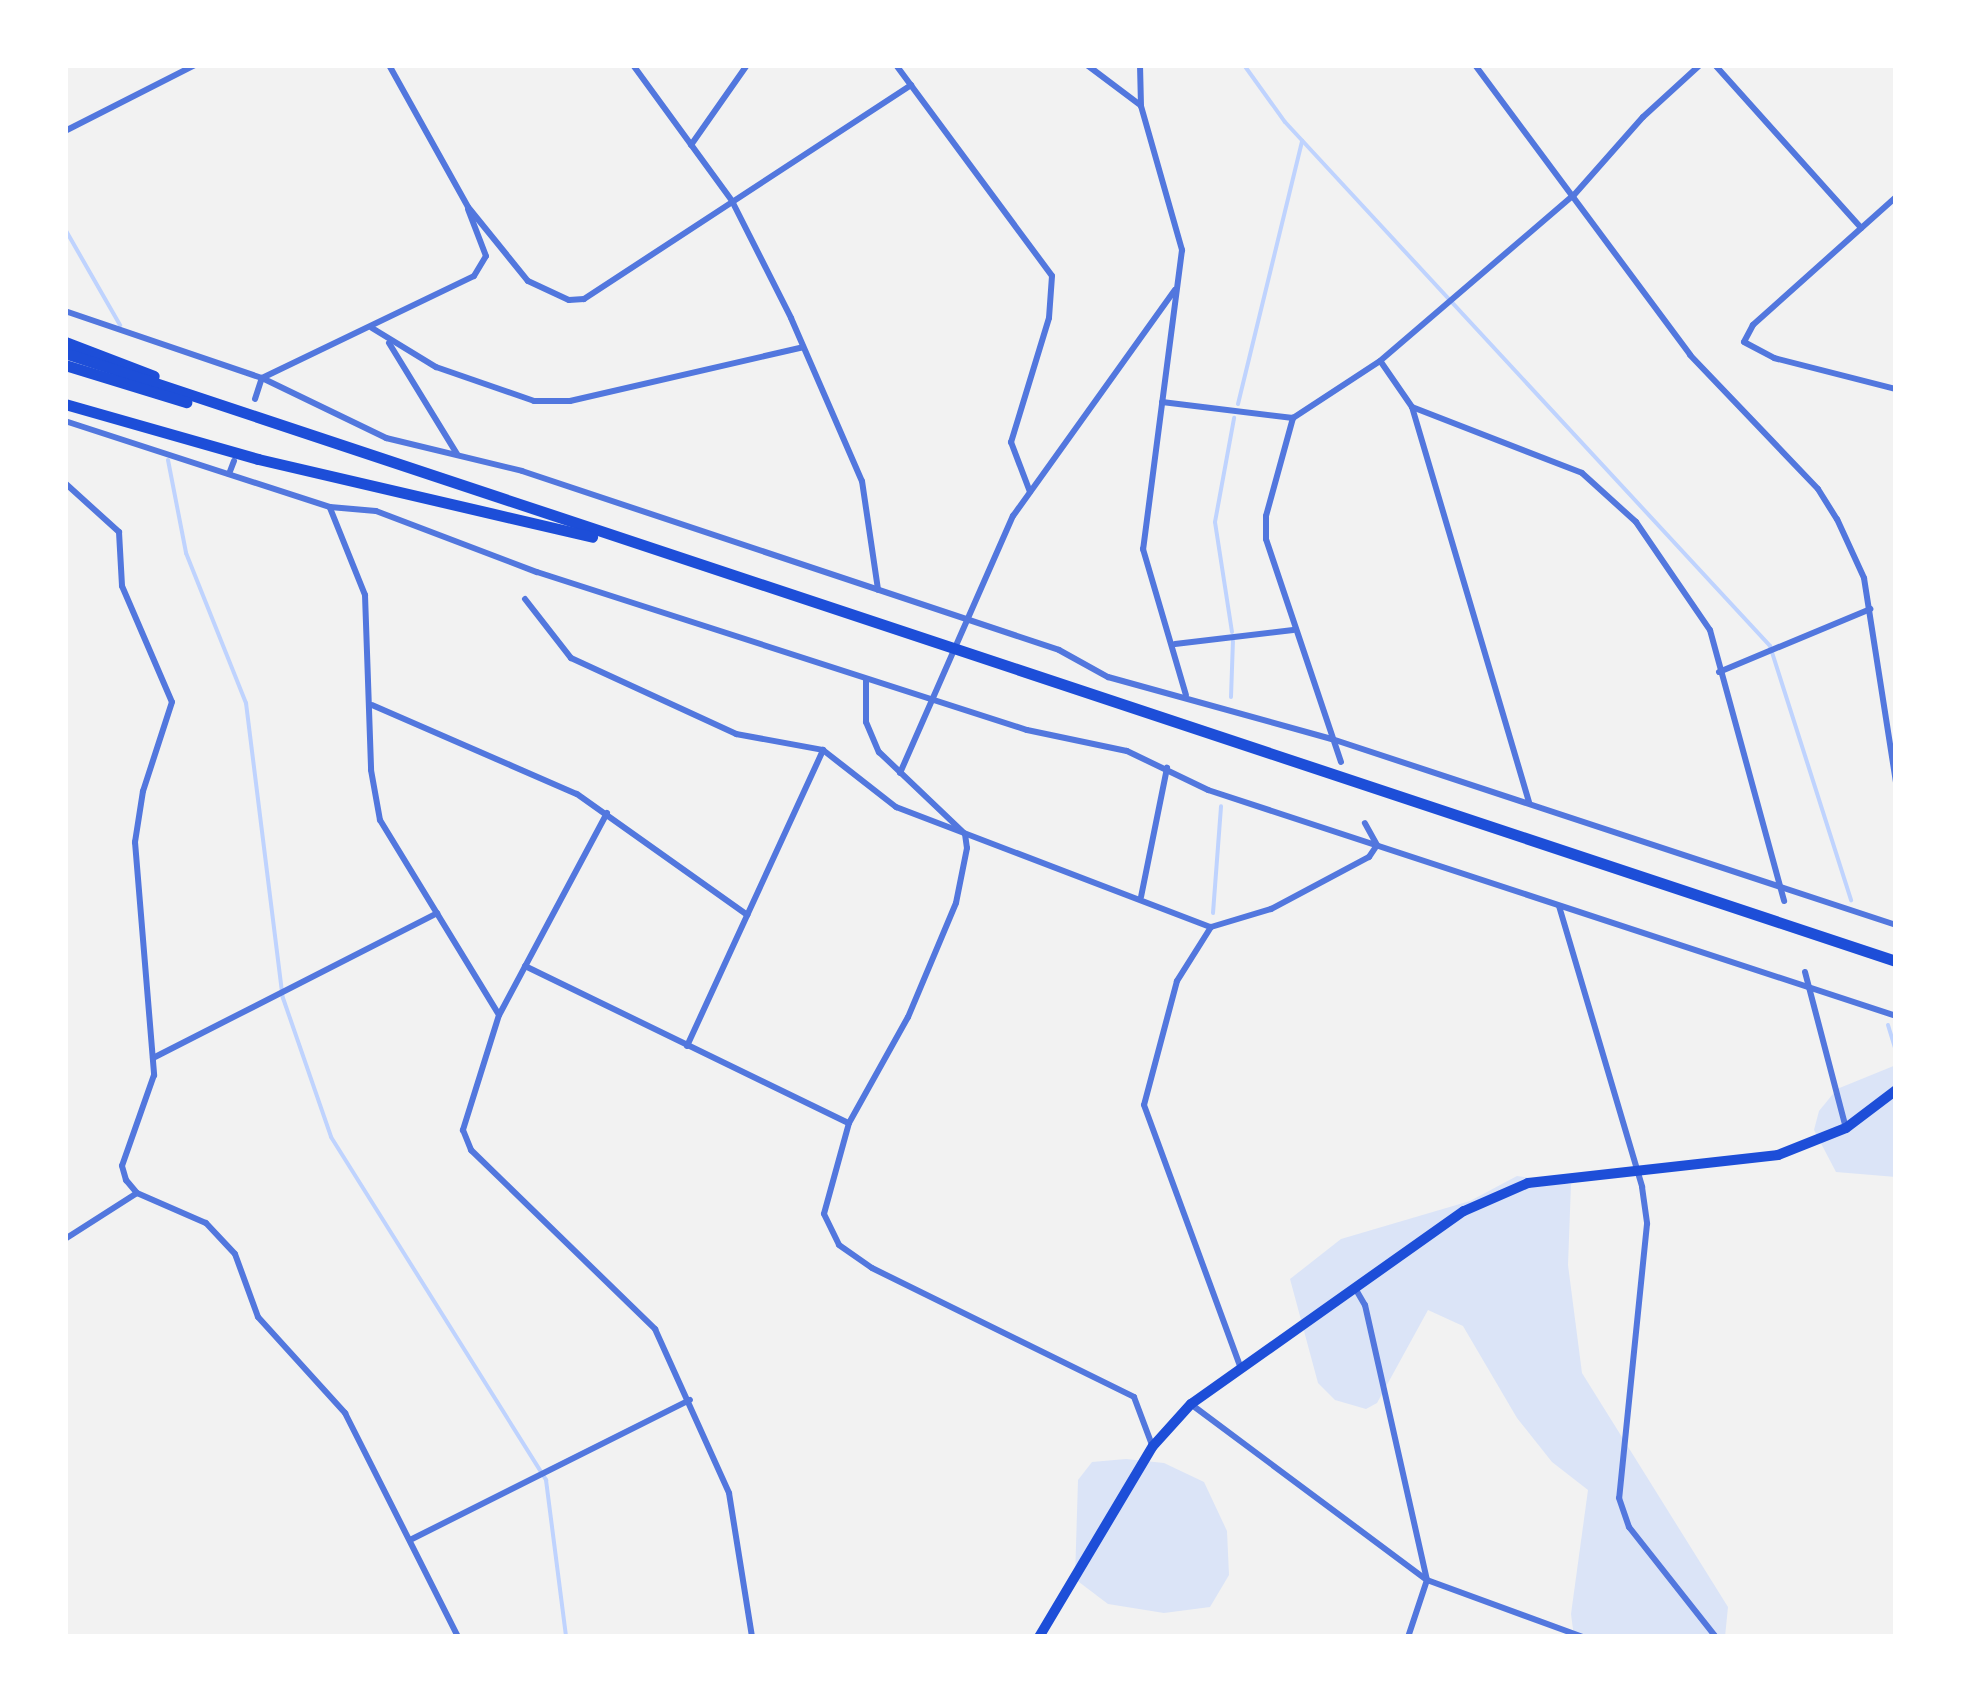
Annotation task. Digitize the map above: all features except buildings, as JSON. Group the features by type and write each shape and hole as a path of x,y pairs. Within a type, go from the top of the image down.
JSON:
{"highway":[{"path":"65,342 176,390"},
{"path":"65,353 1896,960"},
{"path":"65,365 376,459"},
{"path":"65,404 258,459 659,553"}],"main road":[{"path":"1039,1637 1152,1446 1191,1404 1464,1211 1528,1183 1778,1155 1846,1128 1896,1090"}],"street":[{"path":"65,131 196,65"},
{"path":"389,65 468,208 528,281 569,300 584,299 911,85"},
{"path":"632,65 732,201 803,347 862,480 878,590"},
{"path":"691,145 747,65"},
{"path":"896,65 1052,276 1050,318 1011,442 1031,493"},
{"path":"1087,65 1142,106"},
{"path":"1140,65 1142,106 1180,236 1178,286 1142,549 1174,644 1186,694"},
{"path":"1474,65 1690,355 1818,489 1864,578 1896,783"},
{"path":"1162,402 1292,418 1380,362 1574,196 1643,117 1700,65"},
{"path":"1715,65 1861,228"},
{"path":"1896,197 1753,326 1744,342 1774,358 1896,389"},
{"path":"255,400 262,378 372,328 484,266 468,208"},
{"path":"900,773 936,701 1013,516 1178,286"},
{"path":"65,311 262,378 386,438 457,454 971,620 1059,650 1108,678 1186,694 1332,738 1896,925"},
{"path":"372,328 388,342 473,383 534,401 570,400 803,347"},
{"path":"388,342 457,454"},
{"path":"1380,362 1412,407 1530,804"},
{"path":"1412,407 1548,456 1606,490 1700,612 1784,901"},
{"path":"1292,418 1266,516 1268,550 1341,762"},
{"path":"65,421 330,508 376,510 537,572 1027,730 1127,751 1208,790 1896,1016"},
{"path":"230,474 234,460"},
{"path":"65,483 119,532 122,586 172,702 143,791 135,842 152,1058 146,1108 122,1166 137,1193 187,1212 224,1239 244,1271 258,1317 345,1413 458,1637"},
{"path":"330,508 366,595 371,770 380,820 499,1014"},
{"path":"525,599 571,658 736,734 823,750 896,807 1141,897 1211,927 1270,909 1369,857 1377,845"},
{"path":"1719,672 1870,610"},
{"path":"1174,644 1293,630"},
{"path":"866,679 866,722 879,752 966,834"},
{"path":"372,705 577,794 747,916"},
{"path":"687,1046 823,750"},
{"path":"1141,897 1167,768"},
{"path":"606,813 499,1014 491,1054 468,1106 466,1142 640,1310 690,1400 729,1493 752,1637"},
{"path":"1366,823 1377,845"},
{"path":"966,834 956,903 908,1017 849,1123 824,1214 839,1245 872,1268 1134,1396 1152,1446"},
{"path":"1560,906 1637,1173 1646,1224 1619,1498 1628,1527 1716,1637"},
{"path":"152,1058 437,913"},
{"path":"1211,927 1178,980 1144,1105 1240,1366"},
{"path":"526,966 849,1123"},
{"path":"1804,972 1846,1128"},
{"path":"65,1239 137,1193"},
{"path":"1354,1288 1365,1305 1427,1580 1408,1637"},
{"path":"410,1540 690,1400"},
{"path":"1191,1404 1427,1580 1580,1637"}],"shaded area":[{"path":"1896,1065 1896,1177 1836,1172 1814,1130 1819,1111 1837,1089"},
{"path":"1517,1176 1571,1184 1568,1265 1582,1373 1728,1607 1725,1637 1574,1637 1571,1614 1588,1490 1552,1462 1517,1418 1463,1326 1428,1310 1377,1403 1366,1409 1335,1400 1318,1383 1290,1279 1341,1239 1470,1201"},
{"path":"1126,1459 1164,1463 1204,1482 1227,1531 1229,1575 1210,1607 1164,1613 1108,1604 1075,1579 1078,1480 1092,1462"}],"waterway":[{"path":"1244,65 1285,122 1770,646 1851,900"},
{"path":"1238,404 1302,141"},
{"path":"65,229 120,325"},
{"path":"1232,632 1215,522 1234,418"},
{"path":"168,460 186,553 246,703 283,998 331,1137 546,1480 566,1637"},
{"path":"1231,697 1233,641"},
{"path":"1213,913 1221,806"},
{"path":"1888,1025 1896,1052"}]}
